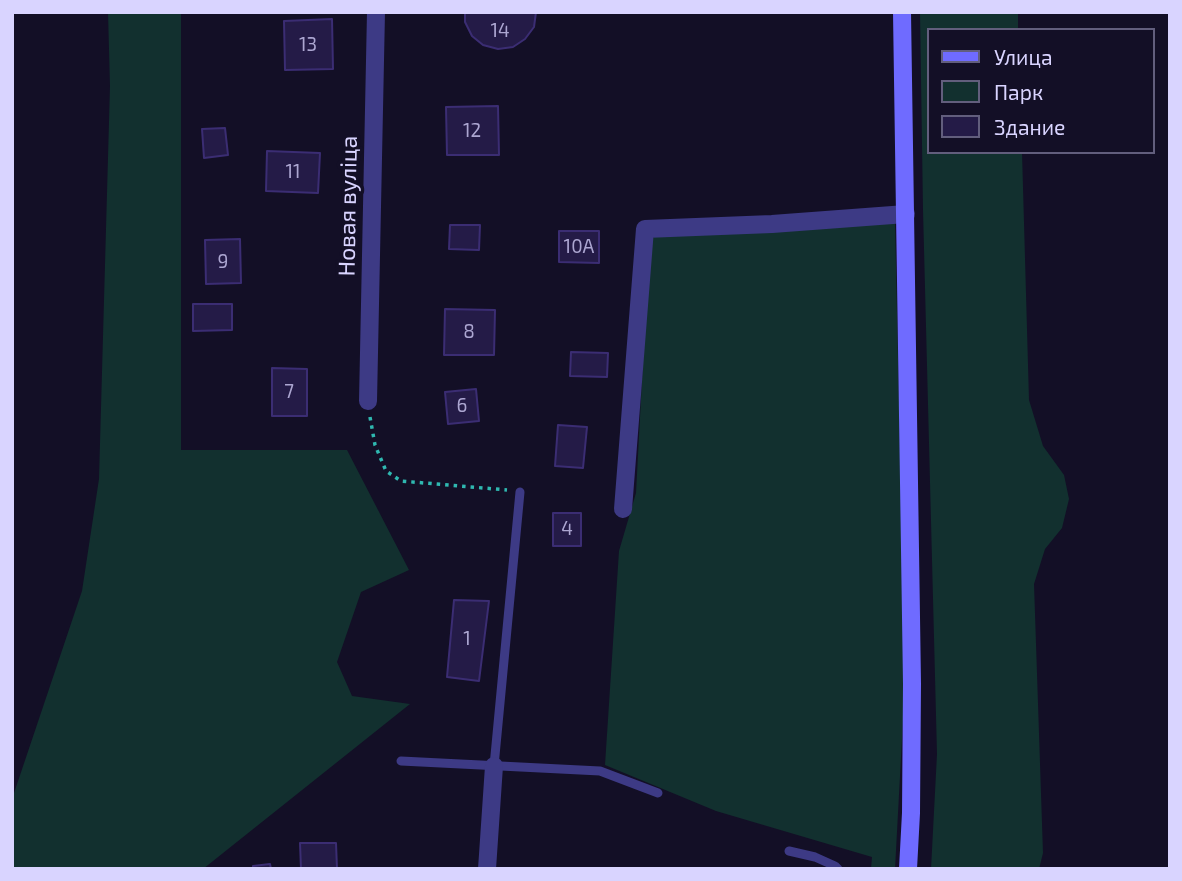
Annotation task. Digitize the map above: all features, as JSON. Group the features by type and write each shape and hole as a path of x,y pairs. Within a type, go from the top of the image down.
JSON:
{"main road":[{"path":"902,12 912,684 908,869"}],"street":[{"name":"Новая вуліца","path":"368,401 376,12"},
{"path":"622,509 645,229 772,224 906,214"},
{"path":"487,869 495,766"}],"lane":[{"path":"495,766 520,492"},
{"path":"401,761 600,771 658,793"},
{"path":"789,851 815,857 838,869"}],"path":[{"path":"368,401 375,445 386,471 401,481 520,492"}],"green space":[{"path":"108,12 181,12 181,450 347,450 409,570 361,592 337,662 352,696 410,704 203,869 12,869 12,799 82,591 99,479 110,86"},
{"path":"920,12 1018,12 1018,28 926,28 926,154 1022,154 1029,400 1043,446 1064,475 1069,499 1062,528 1045,549 1034,584 1043,853 1039,869 931,869 937,754"},
{"path":"895,220 905,683 895,869 871,869 872,857 716,811 605,765 619,551 636,493 649,247 652,238 664,233"}],"building":[{"path":"465,12 536,12 534,27 525,39 513,47 498,49 483,45 472,36 465,22"},
{"path":"332,19 333,69 285,70 284,21"},
{"path":"498,106 499,155 447,155 446,107"},
{"path":"225,128 228,155 204,158 202,129"},
{"path":"267,151 320,153 318,193 266,191"},
{"path":"450,225 480,225 479,250 449,249"},
{"path":"559,231 599,231 599,263 559,262"},
{"path":"240,239 241,283 206,284 205,240"},
{"path":"193,304 232,304 232,330 193,331"},
{"path":"445,309 495,310 494,355 444,355"},
{"path":"571,352 608,353 607,377 570,376"},
{"path":"272,368 307,369 307,416 272,416"},
{"path":"476,389 479,421 448,424 445,392"},
{"path":"558,425 587,427 583,468 555,466"},
{"path":"553,513 581,513 581,546 553,546"},
{"path":"454,600 489,601 479,681 447,677"},
{"path":"300,843 336,843 337,869 301,869"},
{"path":"270,864 271,869 253,869 253,866"}]}
